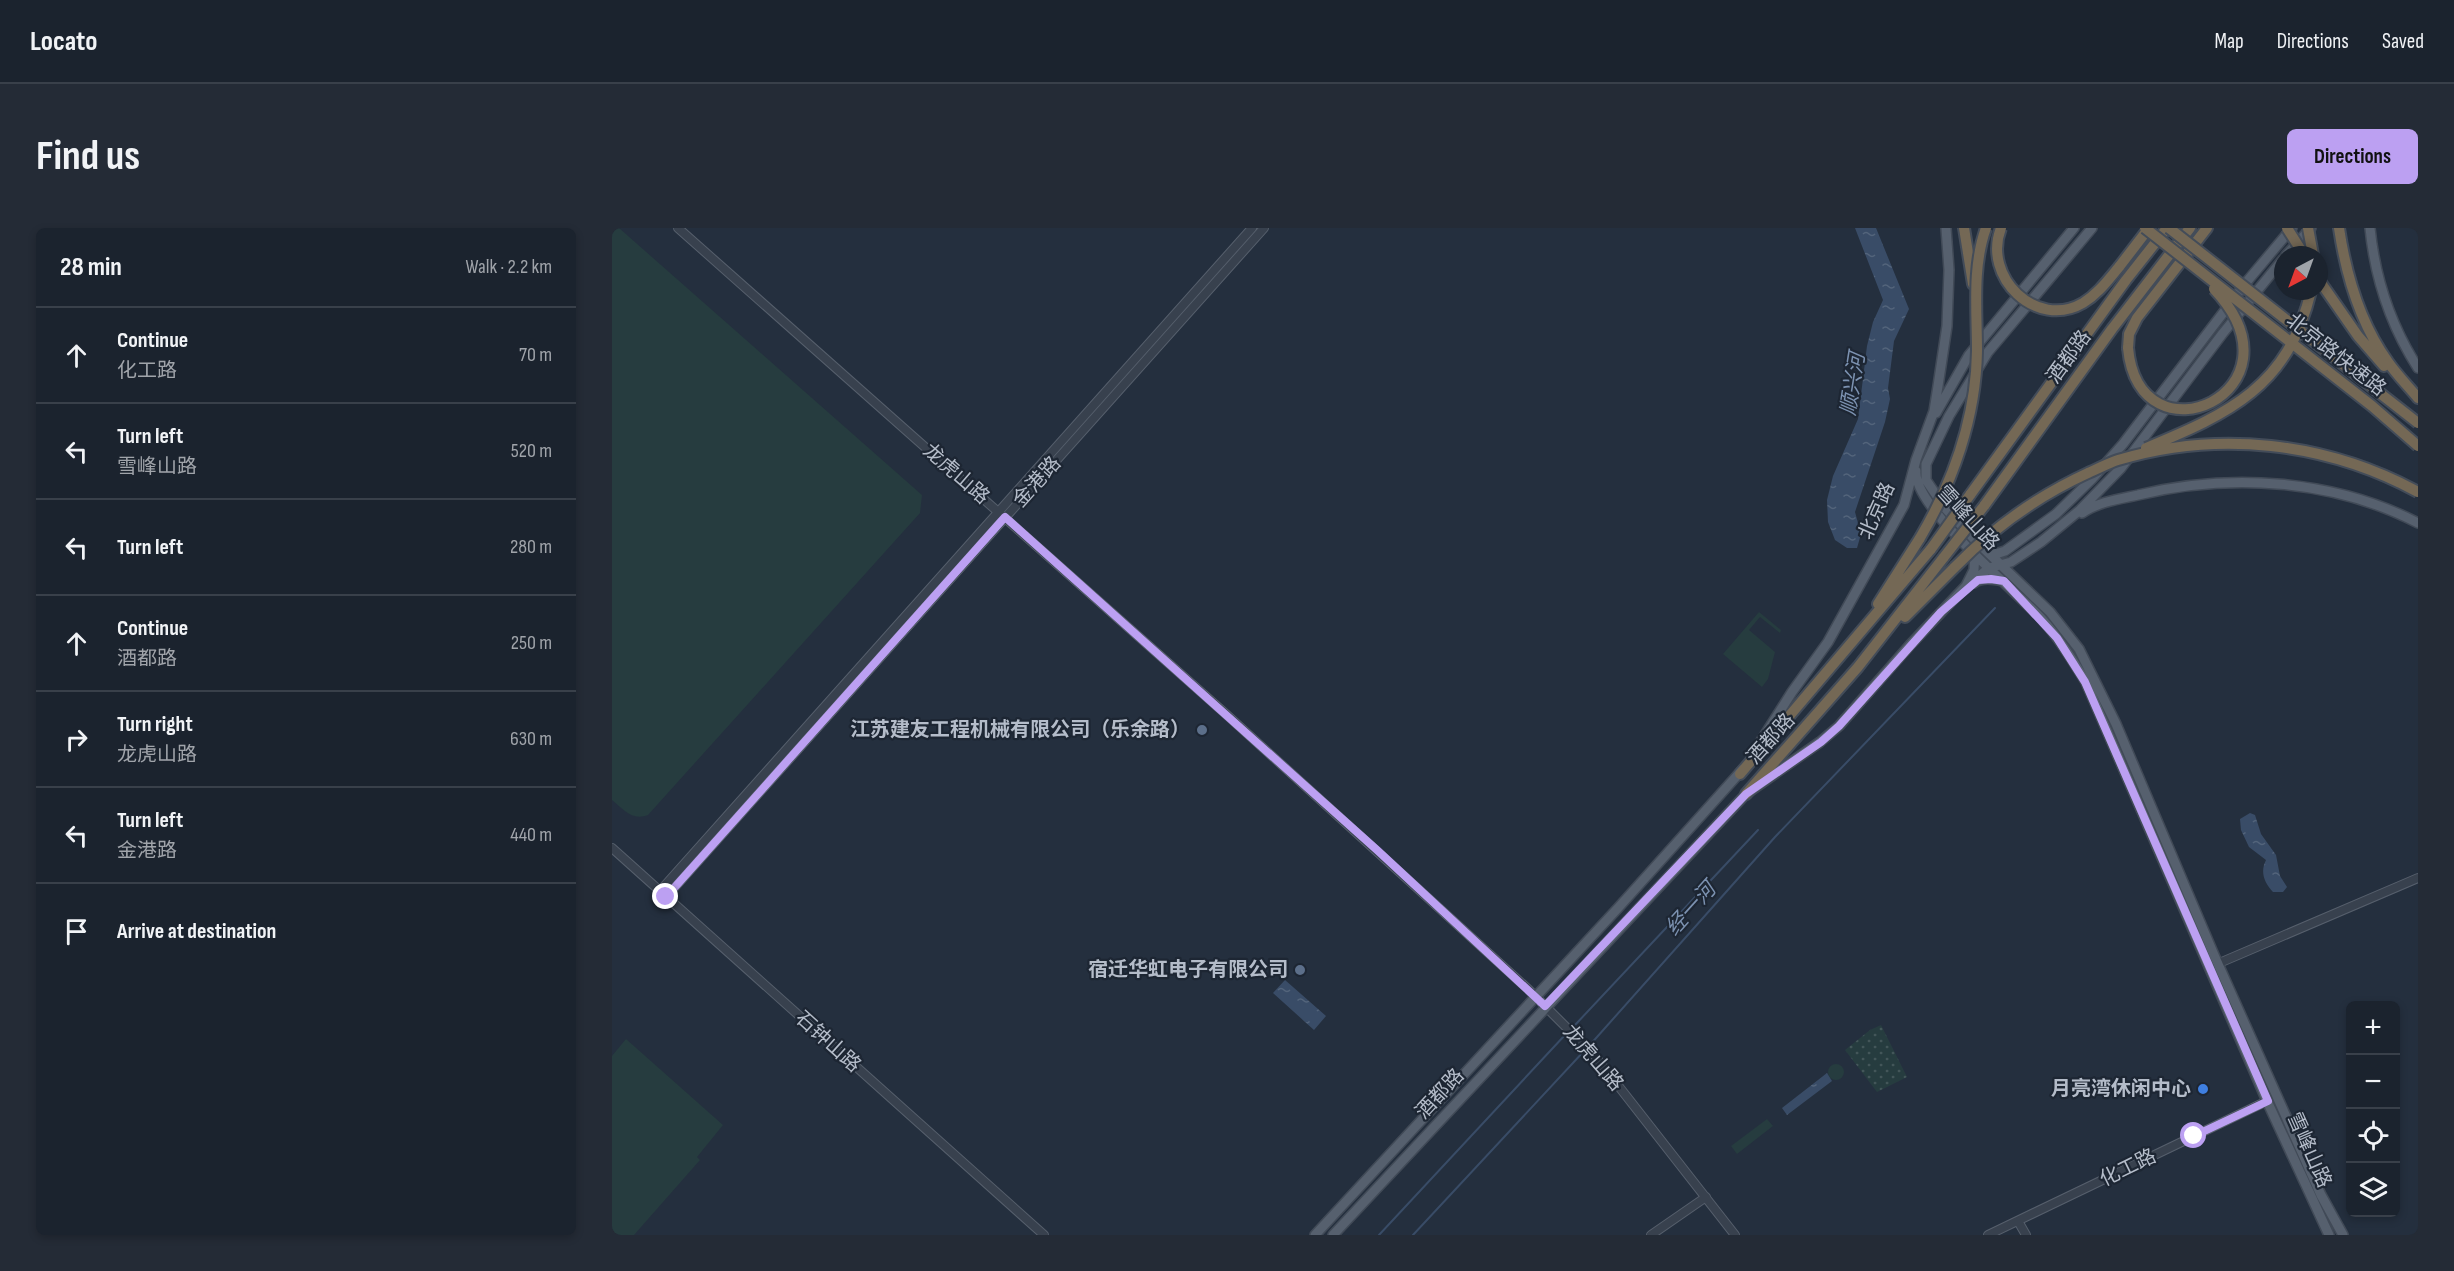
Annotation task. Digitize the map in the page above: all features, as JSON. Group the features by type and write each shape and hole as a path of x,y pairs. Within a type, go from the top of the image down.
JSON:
{"highway":[{"path":"1964,228 1977,305"},
{"path":"1852,645 1920,538 1944,493 1964,439 1975,384 1980,245 1986,228"},
{"path":"2001,228 1997,251 2000,268 2006,282 2013,290 2035,305 2047,309 2060,309 2081,304 2096,293 2147,229"},
{"name":"北京路快速路","path":"2168,228 2418,423"},
{"name":"酒都路","path":"1740,774 1852,645 1931,549 2126,280 2168,228"},
{"name":"酒都路","path":"1746,794 1858,668 1983,506 2112,329 2190,228"},
{"path":"2190,262 2236,315 2244,347 2242,365 2235,382 2226,394 2200,408 2184,410 2155,401 2142,391 2130,366 2129,334 2137,318 2207,228"},
{"path":"2287,228 2298,246"},
{"path":"2310,228 2312,246"},
{"path":"2338,228 2346,269 2368,328 2388,362 2418,399"},
{"name":"北京路快速路","path":"2147,229 2372,406 2418,446"},
{"path":"2328,293 2358,336 2418,399"},
{"path":"1858,668 1975,546 2006,521 2042,497 2116,461 2196,428 2248,396 2281,362 2304,318 2309,300"},
{"path":"2116,461 2157,451 2208,444 2254,444 2325,455 2364,467 2418,492"}],"main road":[{"name":"北京路","path":"1740,774 1792,692 1828,642 1904,505 1916,460 1934,411 1947,326 1949,270 1946,228"},
{"path":"1926,434 1968,355 2074,228"},
{"path":"1958,596 1978,580 2008,578 2001,565 1945,508 1932,490 1926,480 1926,464 1958,397 1988,352 2092,228"},
{"path":"1985,550 1996,554 2005,551 2056,514 2092,479 2123,444 2214,322 2292,228"},
{"path":"2294,246 2310,228"},
{"path":"2370,228 2382,295 2396,328 2418,369"},
{"path":"2062,526 2121,468 2223,333 2274,270"},
{"name":"雪峰山路","path":"1916,460 1915,476 1918,486 1933,510 1989,567 2008,578 2063,626 2084,657 2116,724 2217,964 2321,1195 2343,1235"},
{"path":"1746,794 1821,742 1839,726 1910,645 1989,567 2020,557 2090,508 2157,490 2188,485 2250,482 2305,487 2358,499 2396,512 2418,524"},
{"path":"1904,505 1918,486 1932,490"},
{"path":"1958,596 1972,578 1975,554"},
{"name":"雪峰山路","path":"2008,578 2057,638 2085,682 2320,1219 2330,1235"},
{"name":"酒都路","path":"1315,1235 1740,774"},
{"name":"酒都路","path":"1333,1235 1746,794"}],"street":[{"name":"龙虎山路","path":"678,228 1377,850 1535,996 1595,1056 1735,1235"},
{"name":"金港路","path":"663,894 1002,514 1252,228"},
{"name":"金港路","path":"1002,514 1264,228"},
{"name":"石钟山路","path":"612,848 1044,1235"},
{"path":"2217,964 2418,878"},
{"name":"化工路","path":"1988,1235 2268,1101"},
{"path":"1651,1235 1706,1197"},
{"path":"2018,1221 2026,1235"}],"green space":[{"path":"612,228 619,228 922,495 920,513 648,815 637,817 628,814 612,800"},
{"path":"1759,612 1781,630 1780,633 1760,617 1749,630 1775,652 1768,679 1762,687 1723,654"},
{"path":"1881,1025 1907,1077 1877,1092 1845,1050 1870,1030"},
{"path":"626,1039 723,1125 697,1157 700,1160 634,1235 612,1235 612,1056"},
{"path":"1833,1064 1839,1064 1844,1072 1842,1078 1833,1080 1828,1075 1828,1069"},
{"path":"1767,1119 1773,1126 1737,1154 1731,1146"}],"water":[{"path":"1855,228 1876,228 1909,309 1894,341 1888,388 1890,399 1885,422 1855,512 1861,534 1857,548 1847,548 1835,540 1828,522 1827,500 1833,476 1858,419 1867,346 1873,322 1883,300"},
{"path":"2250,813 2255,815 2261,834 2276,855 2280,876 2287,887 2283,892 2273,892 2267,884 2263,873 2266,860 2249,847 2241,830 2240,819"},
{"path":"1285,980 1326,1016 1314,1030 1273,993"},
{"path":"1827,1073 1832,1081 1787,1115 1782,1108"}],"waterway":[{"name":"经一河","path":"1589,1046 1775,837 1995,608"},
{"name":"经一河","path":"1575,1025 1758,830"},
{"name":"经一河","path":"1379,1235 1565,1035"},
{"name":"经一河","path":"1413,1235 1585,1050"}],"place":[{"name":"江苏建友工程机械有限公司（乐余路）","path":"1202,730"},
{"name":"宿迁华虹电子有限公司","path":"1300,970"},
{"name":"月亮湾休闲中心","path":"2203,1089"}],"route":[{"path":"666,897 1005,517 1377,850 1545,1006 1746,794 1821,742 1839,726 1910,645 1958,596 1978,580 2004,581 2057,638 2070,655 2085,682 2268,1101 2194,1136"}],"water label":[{"name":"顺兴河","path":"1853,384"}]}
